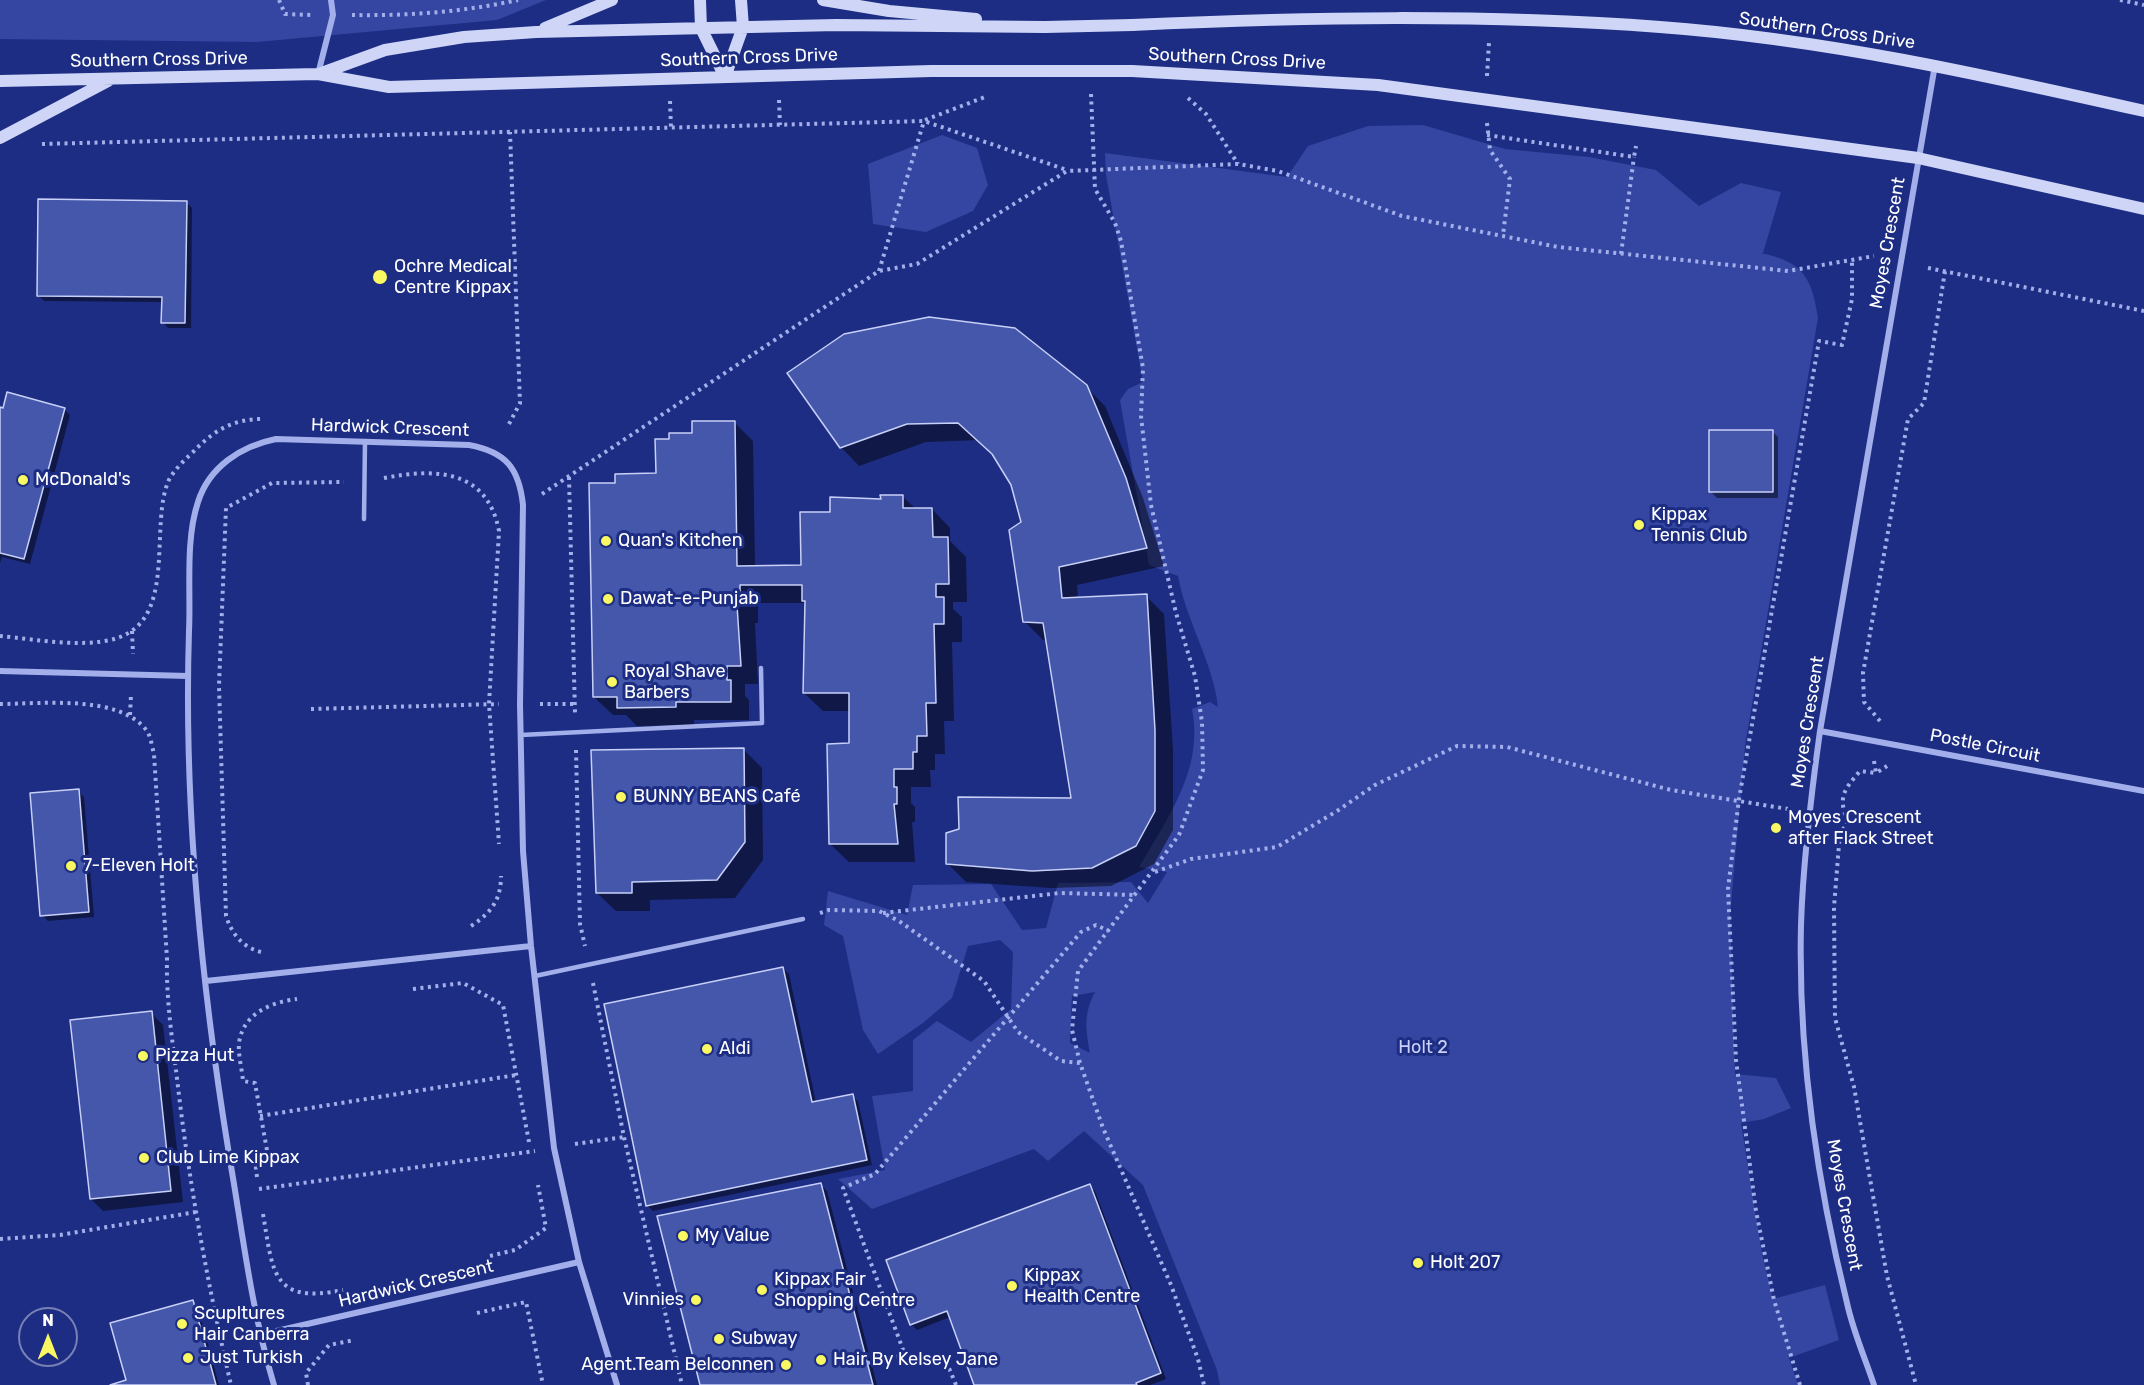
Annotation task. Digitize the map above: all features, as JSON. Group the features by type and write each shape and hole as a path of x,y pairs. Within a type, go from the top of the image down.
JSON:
{"main road":[{"path":"536,32 612,0"},
{"path":"700,0 701,28 725,77"},
{"path":"725,77 743,27 741,0"},
{"path":"823,0 889,11 1045,27"},
{"name":"Southern Cross Drive","path":"318,74 385,50 464,37 536,32 836,25 1045,27 1490,18 1661,27 1790,42 1935,64 2144,111"},
{"name":"Southern Cross Drive","path":"0,81 318,74 389,87 931,71 1132,71 1378,85 1918,159 2144,209"},
{"path":"0,138 112,79"}],"street":[{"path":"318,74 333,15 331,0"},
{"name":"Moyes Crescent","path":"1874,1385 1847,1305 1832,1235 1813,1115 1803,1020 1801,927 1809,814 1820,731 1935,64"},
{"name":"Hardwick Crescent","path":"274,1385 259,1335 224,1122 207,981 190,778 188,676 194,518 198,501 212,474 228,459 263,442 276,440 440,442 487,448 509,464 517,476 523,505 520,704 523,851 531,946 554,1148 579,1262 617,1385"},
{"path":"0,671 188,676"},
{"name":"Postle Circuit","path":"1820,731 2144,791"},
{"path":"207,981 531,946"},
{"name":"Hardwick Crescent","path":"259,1335 579,1262"}],"lane":[{"path":"364,519 365,441"},
{"path":"521,735 762,723 761,668"},
{"path":"535,976 803,920"}],"path":[{"path":"279,0 285,14"},
{"path":"333,15 386,16 478,9 518,0"},
{"path":"2120,0 2144,5"},
{"path":"37,144 924,121 993,94"},
{"path":"1187,97 1206,114 1238,164"},
{"path":"924,121 1067,171"},
{"path":"879,271 924,121"},
{"path":"509,424 520,404 510,132"},
{"path":"1486,135 1634,157"},
{"path":"1621,255 1636,146"},
{"path":"523,505 569,477 879,271 917,264 1067,171 1094,168 1238,164 1278,171 1402,216 1558,248 1621,255 1788,271 1874,256"},
{"path":"1094,168 1095,189 1115,223 1121,240 1143,368 1141,416 1151,505 1176,614 1195,676 1202,722 1203,770 1179,835 1137,895 1078,971 1072,1030 1080,1063 1103,1128 1171,1286 1198,1359 1204,1385"},
{"path":"1800,1385 1774,1300 1756,1211 1736,1060 1728,889 1739,800 1819,341 1842,345 1852,299 1852,260"},
{"path":"1928,268 2144,311"},
{"path":"1880,719 1864,702 1863,673 1908,419 1924,403 1945,271"},
{"path":"0,636 77,642 111,640 132,632 147,612 156,590 160,505 169,479 207,438 228,424 249,419 270,419"},
{"path":"268,954 244,945 229,927 226,916 219,686 226,508 272,483 364,481 407,473 453,476 477,488 492,507 499,531 489,704 500,855"},
{"path":"569,477 580,924 629,1159 682,1385"},
{"path":"0,704 95,704 130,715 148,732 154,754 167,959 166,993 205,1274 231,1385"},
{"path":"310,709 575,704"},
{"path":"1154,872 1191,859 1277,847 1337,811 1375,784 1457,746 1507,747 1671,790 1739,800 1847,821"},
{"path":"1876,773 1860,771 1844,790 1842,807 1847,825 1840,832 1834,907 1835,1018 1854,1087 1887,1276 1916,1385"},
{"path":"471,926 490,914 499,897 501,867"},
{"path":"803,920 829,910 882,913 1060,893 1137,895"},
{"path":"882,913 899,921 984,981 1018,1032 1061,1061 1080,1063"},
{"path":"905,1355 843,1188 875,1174 1081,932 1096,925 1109,931"},
{"path":"413,989 463,984 502,1005 533,1162"},
{"path":"260,1196 255,1159 268,1156 255,1083 243,1081 239,1043 245,1027 258,1012 274,1002 297,999"},
{"path":"260,1116 516,1075"},
{"path":"259,1190 441,1164"},
{"path":"490,1256 515,1250 546,1228 537,1184"},
{"path":"261,1202 273,1272 291,1291 316,1295 343,1290"},
{"path":"0,1239 60,1235 195,1212"},
{"path":"477,1313 526,1302 543,1385"},
{"path":"308,1385 306,1373 329,1345 355,1340"},
{"path":"867,1364 905,1355 944,1356 956,1385"}],"green space":[{"path":"0,0 546,0 497,20 257,42 0,39"},
{"name":"Holt 2","path":"1423,125 1505,149 1589,157 1656,170 1699,206 1741,183 1781,192 1763,253 1760,253 1786,261 1803,274 1812,292 1818,318 1745,746 1730,915 1735,1074 1776,1078 1791,1108 1764,1119 1741,1123 1762,1254 1773,1299 1825,1285 1839,1340 1789,1358 1798,1385 1220,1385 1217,1370 1143,1185 1084,1131 1048,1161 1034,1149 872,1209 838,1179 885,1170 872,1096 913,1091 913,1040 937,1021 971,1042 1011,1009 1013,952 1000,940 968,946 952,998 923,1023 878,1054 863,1030 843,936 824,925 828,891 907,915 913,885 991,884 1022,930 1046,928 1058,883 1131,882 1148,903 1167,872 1139,867 1172,811 1188,772 1193,752 1192,709 1210,702 1218,707 1211,674 1187,609 1178,576 1149,565 1120,400 1128,389 1143,382 1106,175 1105,153 1287,177 1308,146 1368,126","holes":["1095,992 1086,1023 1090,1053 1070,1043 1072,996"]},
{"path":"942,135 977,148 988,185 973,211 926,232 873,224 868,164"}],"building":[{"path":"38,199 187,201 185,323 161,323 162,297 37,296"},
{"path":"929,317 1015,328 1087,385 1126,478 1147,548 1059,567 1062,598 1147,594 1155,730 1155,811 1136,846 1092,868 1032,871 946,864 946,833 959,829 958,797 1071,798 1043,623 1023,622 1009,530 1021,522 1011,485 992,454 958,423 907,424 840,448 787,373 844,334"},
{"name":"McDonald's","path":"7,392 65,408 24,559 0,553 0,407 3,408"},
{"path":"692,421 735,421 737,566 801,565 800,512 830,512 830,497 881,499 880,495 903,495 903,508 932,508 933,537 948,537 949,584 936,584 936,597 944,597 944,624 934,624 936,703 926,703 927,736 917,736 917,752 913,752 913,769 894,769 894,787 897,787 897,804 894,804 898,844 829,844 827,744 849,743 849,693 803,693 805,601 802,601 802,585 740,585 740,605 737,605 741,666 727,666 727,680 731,680 731,702 676,702 676,707 617,708 617,697 593,697 589,483 615,483 615,474 656,473 655,439 669,439 669,433 692,433"},
{"path":"1709,430 1773,430 1773,492 1709,492"},
{"path":"744,748 745,842 717,880 632,882 632,893 596,893 591,750"},
{"path":"79,789 89,912 40,916 30,793"},
{"name":"Aldi","path":"783,967 812,1102 853,1094 867,1160 646,1206 604,1004"},
{"path":"152,1011 171,1191 90,1199 70,1020"},
{"name":"Kippax Fair Shopping Centre","path":"821,1183 873,1385 700,1385 657,1216"},
{"name":"Kippax Health Centre","path":"1090,1184 1161,1373 1136,1383 1137,1385 974,1385 947,1311 910,1325 886,1260"},
{"path":"193,1300 216,1385 110,1385 126,1380 110,1323"}],"place":[{"name":"Ochre Medical Centre Kippax","path":"380,277"},
{"name":"McDonald's","path":"23,480"},
{"name":"Kippax Tennis Club","path":"1639,525"},
{"name":"Quan's Kitchen","path":"606,541"},
{"name":"Dawat-e-Punjab","path":"608,599"},
{"name":"Royal Shave Barbers","path":"612,682"},
{"name":"BUNNY BEANS Café","path":"621,797"},
{"name":"Moyes Crescent after Flack Street","path":"1776,828"},
{"name":"7-Eleven Holt","path":"71,866"},
{"name":"Aldi","path":"707,1049"},
{"name":"Pizza Hut","path":"143,1056"},
{"name":"Club Lime Kippax","path":"144,1158"},
{"name":"My Value","path":"683,1236"},
{"name":"Holt 207","path":"1418,1263"},
{"name":"Kippax Health Centre","path":"1012,1286"},
{"name":"Kippax Fair Shopping Centre","path":"762,1290"},
{"name":"Vinnies","path":"696,1300"},
{"name":"Scupltures Hair Canberra","path":"182,1324"},
{"name":"Subway","path":"719,1339"},
{"name":"Just Turkish","path":"188,1358"},
{"name":"Hair By Kelsey Jane","path":"821,1360"},
{"name":"Agent.Team Belconnen","path":"786,1365"}]}
